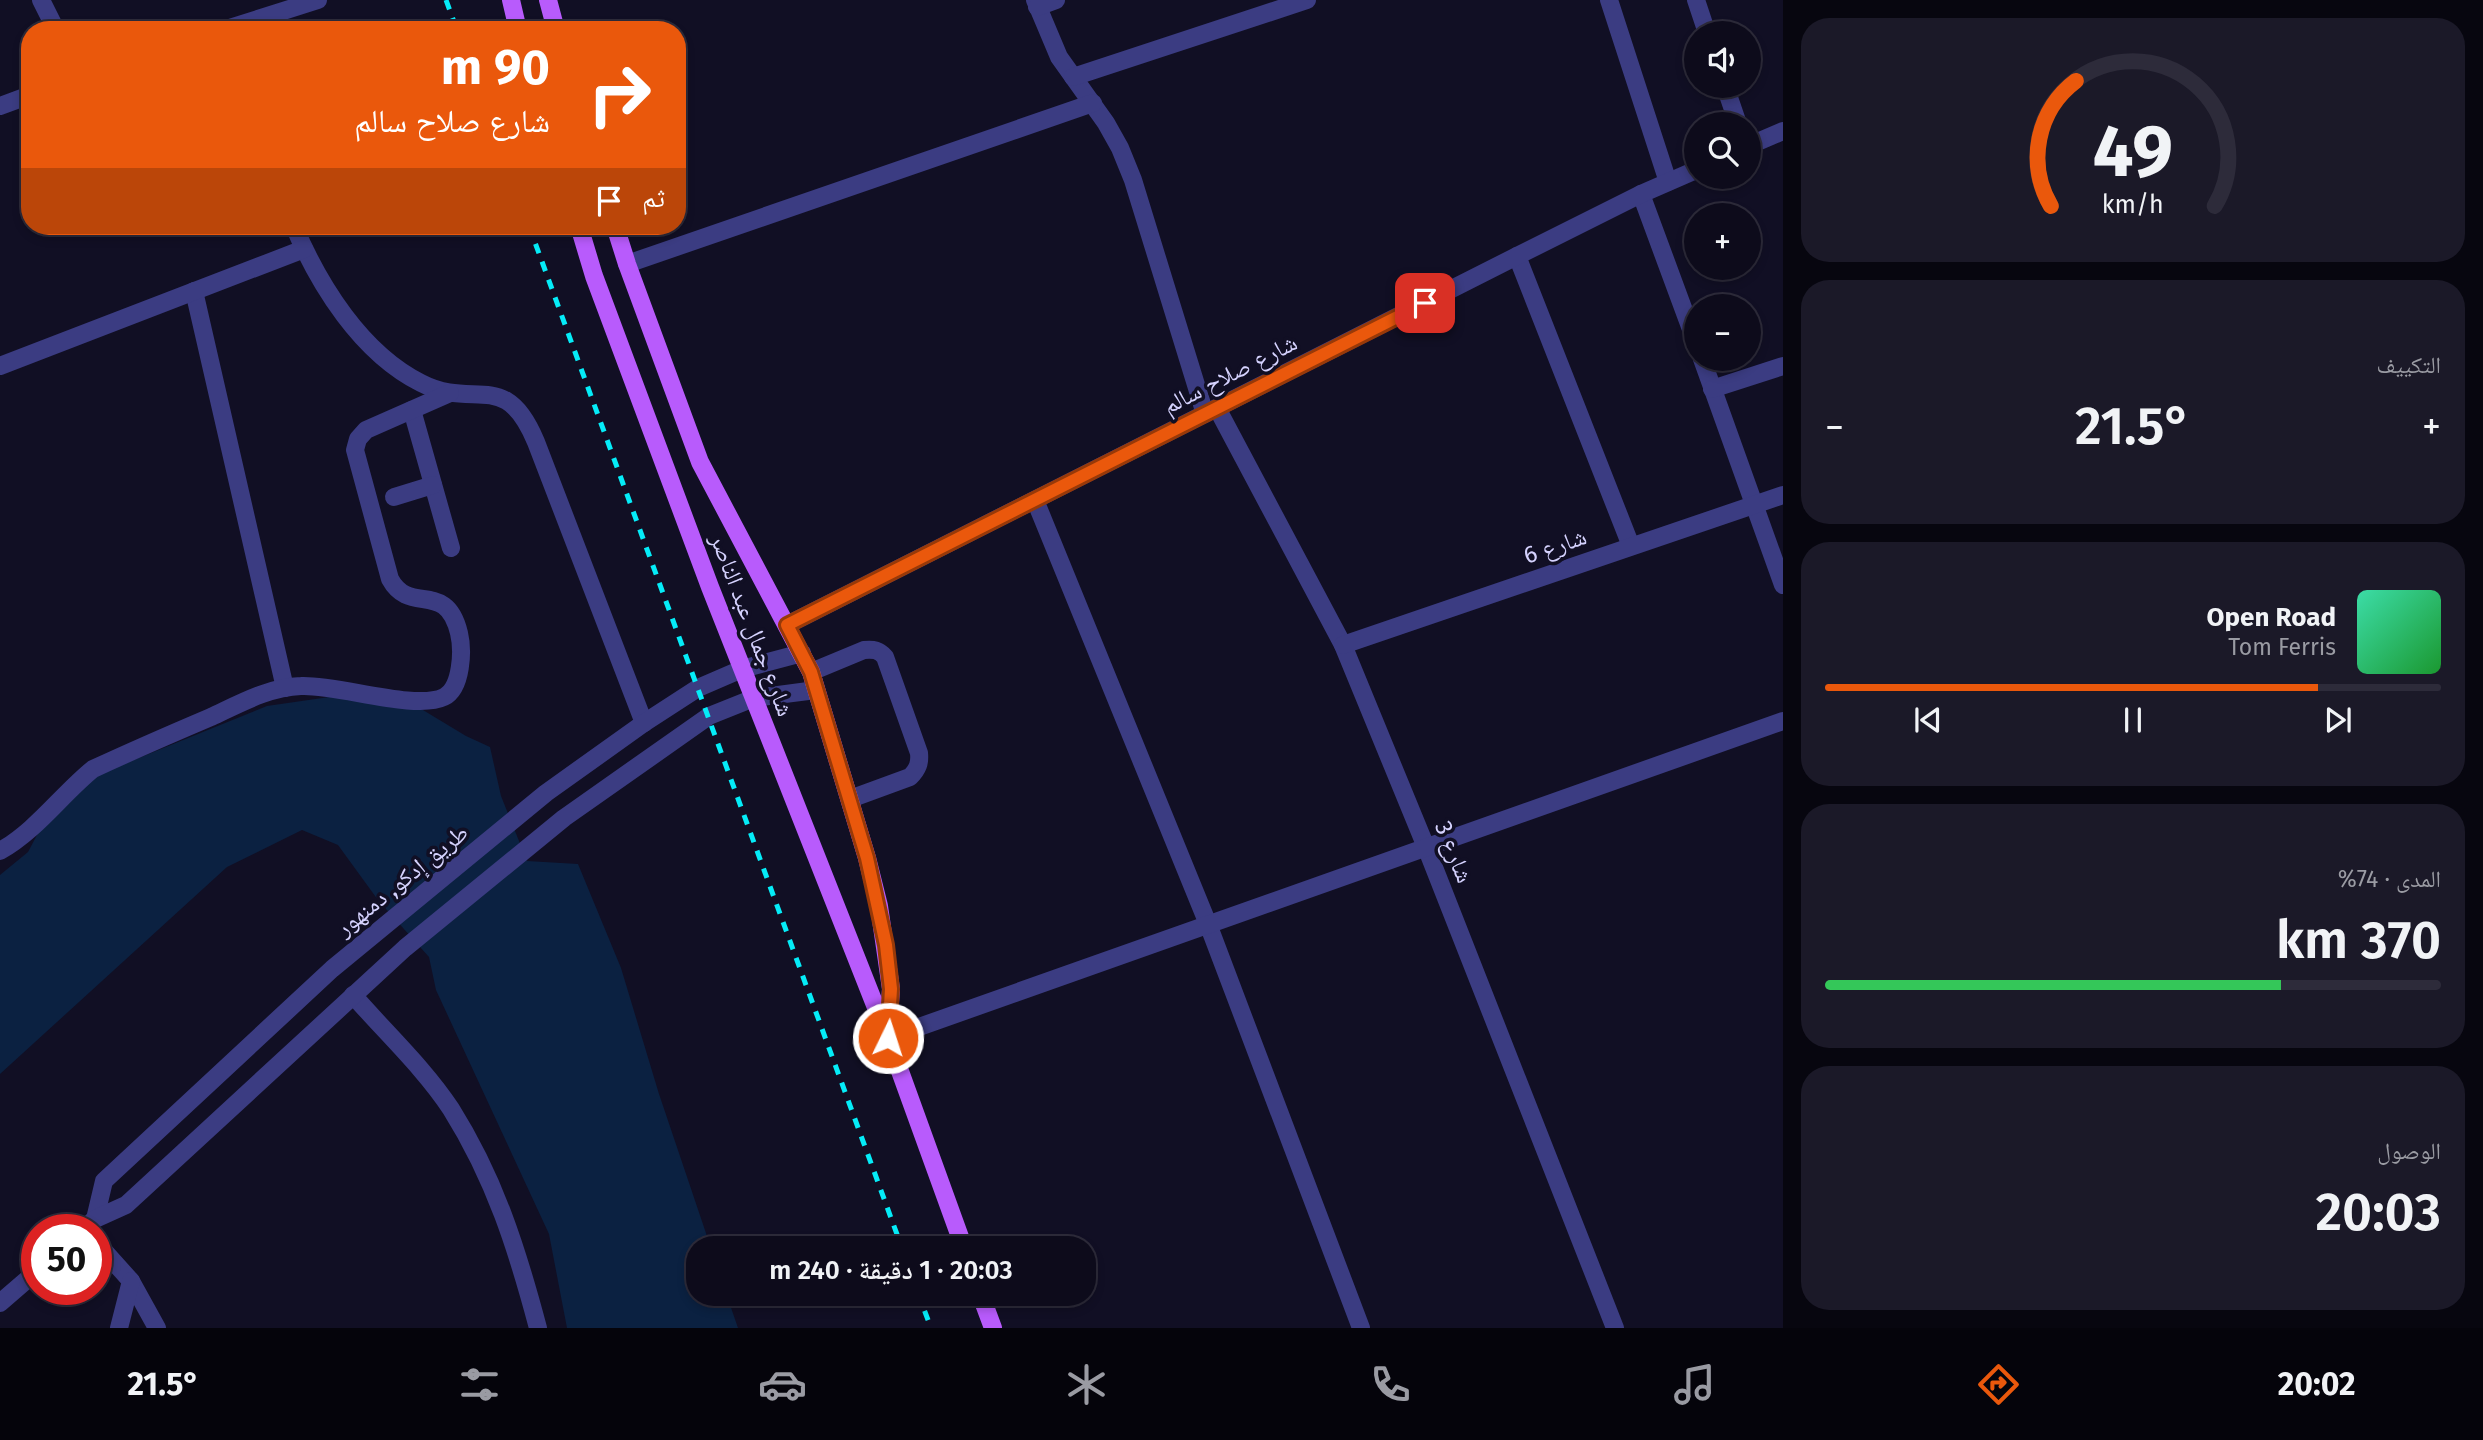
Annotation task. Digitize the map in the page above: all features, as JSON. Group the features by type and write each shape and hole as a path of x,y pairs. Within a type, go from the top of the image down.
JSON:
{"main road":[{"path":"510,0 516,21"},
{"path":"548,0 554,21"},
{"name":"شارع جمال عبد الناصر","path":"582,235 594,276 742,669 888,1038 960,1236"},
{"name":"شارع جمال عبد الناصر","path":"618,235 700,462 811,672 867,858 886,945 891,989 888,1038"},
{"path":"985,1306 993,1328"}],"street":[{"path":"41,0 52,21"},
{"path":"252,21 318,0"},
{"path":"1036,3 1056,0"},
{"path":"1073,77 1281,4 1307,0"},
{"path":"1609,0 1668,182"},
{"path":"1696,0 1703,21"},
{"name":"شارع 3","path":"1036,3 1059,57 1093,103 1120,148 1211,411 1343,645 1426,847 1615,1328"},
{"path":"0,106 21,98"},
{"path":"627,264 1093,103"},
{"path":"1761,140 1783,131"},
{"name":"شارع صلاح سالم","path":"787,625 1517,256 1684,175"},
{"path":"1641,194 1684,310"},
{"path":"298,235 342,313 365,341 405,374 423,384 450,393 488,394 506,399 528,422 644,723"},
{"path":"0,366 304,248"},
{"path":"1517,256 1631,546"},
{"path":"194,291 285,688"},
{"path":"1713,388 1783,366"},
{"path":"1707,371 1783,585"},
{"path":"0,851 15,842 93,769 250,700 285,688 302,686 409,701 447,696 455,686 460,650 459,634 452,616 442,603 407,596 395,588 390,579 355,450 358,439 366,430 450,393"},
{"path":"411,410 452,548"},
{"path":"394,497 433,485"},
{"name":"شارع 6","path":"1343,645 1783,495"},
{"path":"1035,500 1208,924 1362,1328"},
{"path":"811,672 864,650 880,652 885,657 919,752 920,762 910,776 850,799"},
{"name":"طريق إدكو, دمنهور","path":"94,1214 104,1181 332,969 546,793 698,688 742,669 802,653"},
{"path":"112,1214 126,1205 405,948 564,818 709,716 754,698 816,690"},
{"path":"888,1038 1783,721"},
{"path":"352,995 450,1107 477,1155 500,1204 519,1255 538,1328"},
{"path":"112,1258 131,1281 157,1328"},
{"path":"119,1328 131,1281"},
{"path":"0,1303 21,1284"}],"water":[{"path":"350,694 413,704 490,747 501,796 527,861 578,864 621,968 659,1094 707,1236 686,1236 686,1306 730,1306 738,1328 567,1328 549,1234 436,990 429,957 378,900 338,845 302,830 227,867 0,1074 0,875 28,852 56,799 77,783 267,706"}],"railway":[{"path":"446,0 454,21"},
{"path":"532,235 898,1236"},
{"path":"923,1306 931,1328"}],"route":[{"path":"888,1038 891,989 879,906 811,672 787,625 1425,303"}]}
